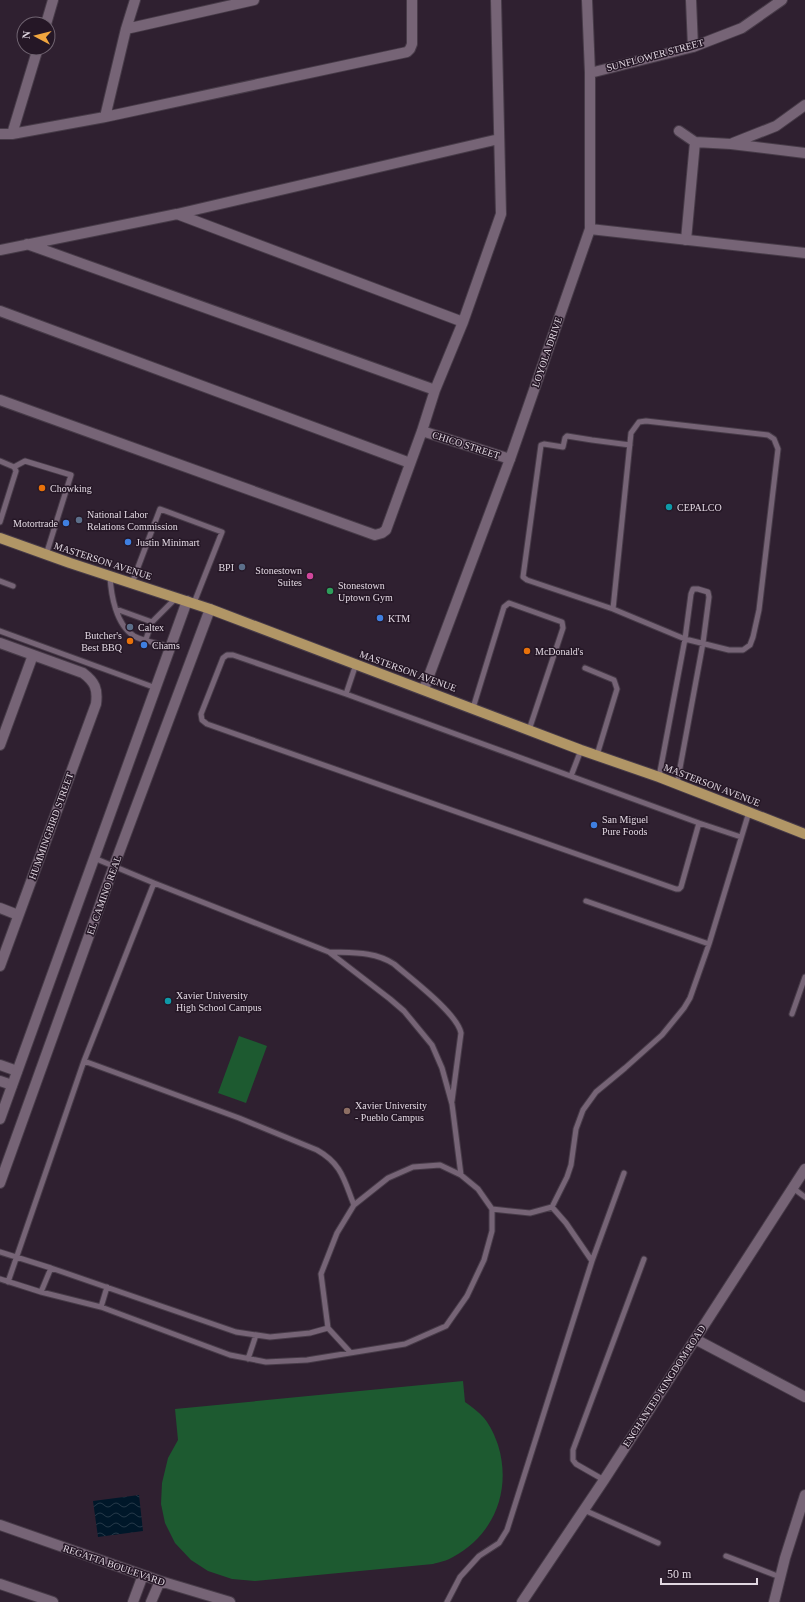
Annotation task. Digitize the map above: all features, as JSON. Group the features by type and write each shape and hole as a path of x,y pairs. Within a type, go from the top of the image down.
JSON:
{"main road":[{"name":"MASTERSON AVENUE","path":"0,538 191,602 424,689 597,756 659,777 805,834"}],"street":[{"path":"48,16 53,0"},
{"path":"105,118 107,104 126,29 135,0"},
{"path":"126,29 254,0"},
{"path":"0,134 12,134 105,118 407,52 412,44 412,0"},
{"path":"0,400 375,535 386,530 422,431 435,390 463,322 501,214 496,0"},
{"name":"LOYOLA DRIVE","path":"424,689 510,459 590,229 590,73 587,0"},
{"path":"691,0 693,47"},
{"name":"SUNFLOWER STREET","path":"590,73 693,47 742,28 782,0"},
{"path":"12,134 36,56"},
{"path":"731,144 776,126 805,105"},
{"path":"679,131 695,142 731,144 805,153"},
{"path":"0,250 177,214 499,139"},
{"path":"686,240 695,142"},
{"path":"177,214 463,322"},
{"path":"590,229 805,253"},
{"path":"27,244 435,390"},
{"path":"0,311 410,463"},
{"name":"CHICO STREET","path":"422,431 510,459"},
{"path":"0,1119 170,647 191,602"},
{"name":"EL CAMINO REAL","path":"0,1183 114,866 210,609"},
{"path":"0,643 33,655 0,745"},
{"name":"HUMMINGBIRD STREET","path":"0,966 96,704 97,693 95,685 90,678 83,673 33,655"},
{"path":"0,908 18,915"},
{"path":"0,1065 17,1071"},
{"path":"0,1081 12,1085"},
{"name":"ENCHANTED KINGDOM ROAD","path":"522,1602 604,1480 805,1169"},
{"path":"695,1339 805,1397"},
{"path":"774,1602 805,1495"},
{"name":"REGATTA BOULEVARD","path":"0,1525 160,1581 230,1602"},
{"path":"133,1602 144,1575"},
{"path":"151,1602 160,1581"},
{"path":"0,1584 54,1602"}],"lane":[{"path":"614,609 630,444 631,433 639,422 646,421 768,435 774,439 778,449 759,610 753,638 750,645 743,650 729,650 685,639 614,609 527,580 523,577 542,445 563,447 567,436 630,444"},
{"path":"0,461 14,467"},
{"path":"14,467 25,461 71,475 46,554"},
{"path":"0,522 15,475 14,467"},
{"path":"132,583 160,509 222,532 191,602"},
{"path":"110,576 111,590 116,608 124,626 129,632 134,636 170,647"},
{"path":"0,581 13,586"},
{"path":"659,777 685,639 690,594 693,589 698,589 708,592 709,597 703,643 677,785"},
{"path":"146,640 152,622 176,598"},
{"path":"473,708 504,607 506,605 509,604 562,622 563,628 529,730"},
{"path":"116,608 152,622"},
{"path":"0,631 156,688"},
{"path":"699,823 681,887 676,889 207,724 202,720 201,714 222,658 233,654 741,837"},
{"path":"346,694 356,664"},
{"path":"585,668 614,680 617,689 597,756"},
{"path":"571,776 581,750"},
{"path":"492,1209 530,1213 552,1207 568,1177 576,1129 583,1110 596,1092 662,1035 677,1018 690,998 709,944 749,812"},
{"path":"94,858 329,952 404,1011 432,1045 442,1068 452,1104 461,1175"},
{"path":"8,1282 84,1061 154,883"},
{"path":"586,901 709,944"},
{"path":"329,952 364,953 384,958 394,964 448,1012 460,1027 461,1033 452,1104"},
{"path":"792,1014 805,977"},
{"path":"84,1061 239,1118 317,1150 328,1156 342,1174 354,1205"},
{"path":"0,1279 41,1292 101,1307 230,1355 266,1362 308,1360 405,1344 446,1326 467,1296 484,1260 492,1231 492,1209 478,1189 461,1175 440,1165 413,1167 388,1178 354,1205 337,1233 321,1274 328,1328 350,1352"},
{"path":"447,1602 460,1577 479,1556 499,1543 507,1530 592,1261 624,1172"},
{"path":"793,1188 805,1197"},
{"path":"552,1207 566,1223 592,1261"},
{"path":"0,1252 51,1268 236,1332 270,1337 310,1333 328,1328"},
{"path":"604,1480 572,1460 573,1450 644,1259"},
{"path":"41,1292 51,1268"},
{"path":"101,1307 107,1288"},
{"path":"248,1359 256,1335"},
{"path":"584,1510 658,1543"},
{"path":"726,1556 780,1577"}],"green space":[{"path":"239,1036 267,1046 246,1103 218,1093"},
{"path":"463,1381 465,1402 484,1418 498,1445 502,1462 503,1478 501,1494 496,1510 489,1524 479,1537 467,1548 451,1558 433,1564 255,1581 232,1579 208,1571 191,1560 175,1543 165,1523 161,1504 162,1483 168,1458 178,1440 175,1409"}],"water":[{"path":"139,1495 143,1531 98,1537 93,1501"}],"place":[{"name":"Chowking","path":"42,488"},
{"name":"CEPALCO","path":"669,507"},
{"name":"National Labor Relations Commission","path":"79,520"},
{"name":"Motortrade","path":"66,523"},
{"name":"Justin Minimart","path":"128,542"},
{"name":"BPI","path":"242,567"},
{"name":"Stonestown Suites","path":"310,576"},
{"name":"Stonestown Uptown Gym","path":"330,591"},
{"name":"KTM","path":"380,618"},
{"name":"Caltex","path":"130,627"},
{"name":"Butcher's Best BBQ","path":"130,641"},
{"name":"Chams","path":"144,645"},
{"name":"McDonald's","path":"527,651"},
{"name":"San Miguel Pure Foods","path":"594,825"},
{"name":"Xavier University High School Campus","path":"168,1001"},
{"name":"Xavier University - Pueblo Campus","path":"347,1111"}]}
